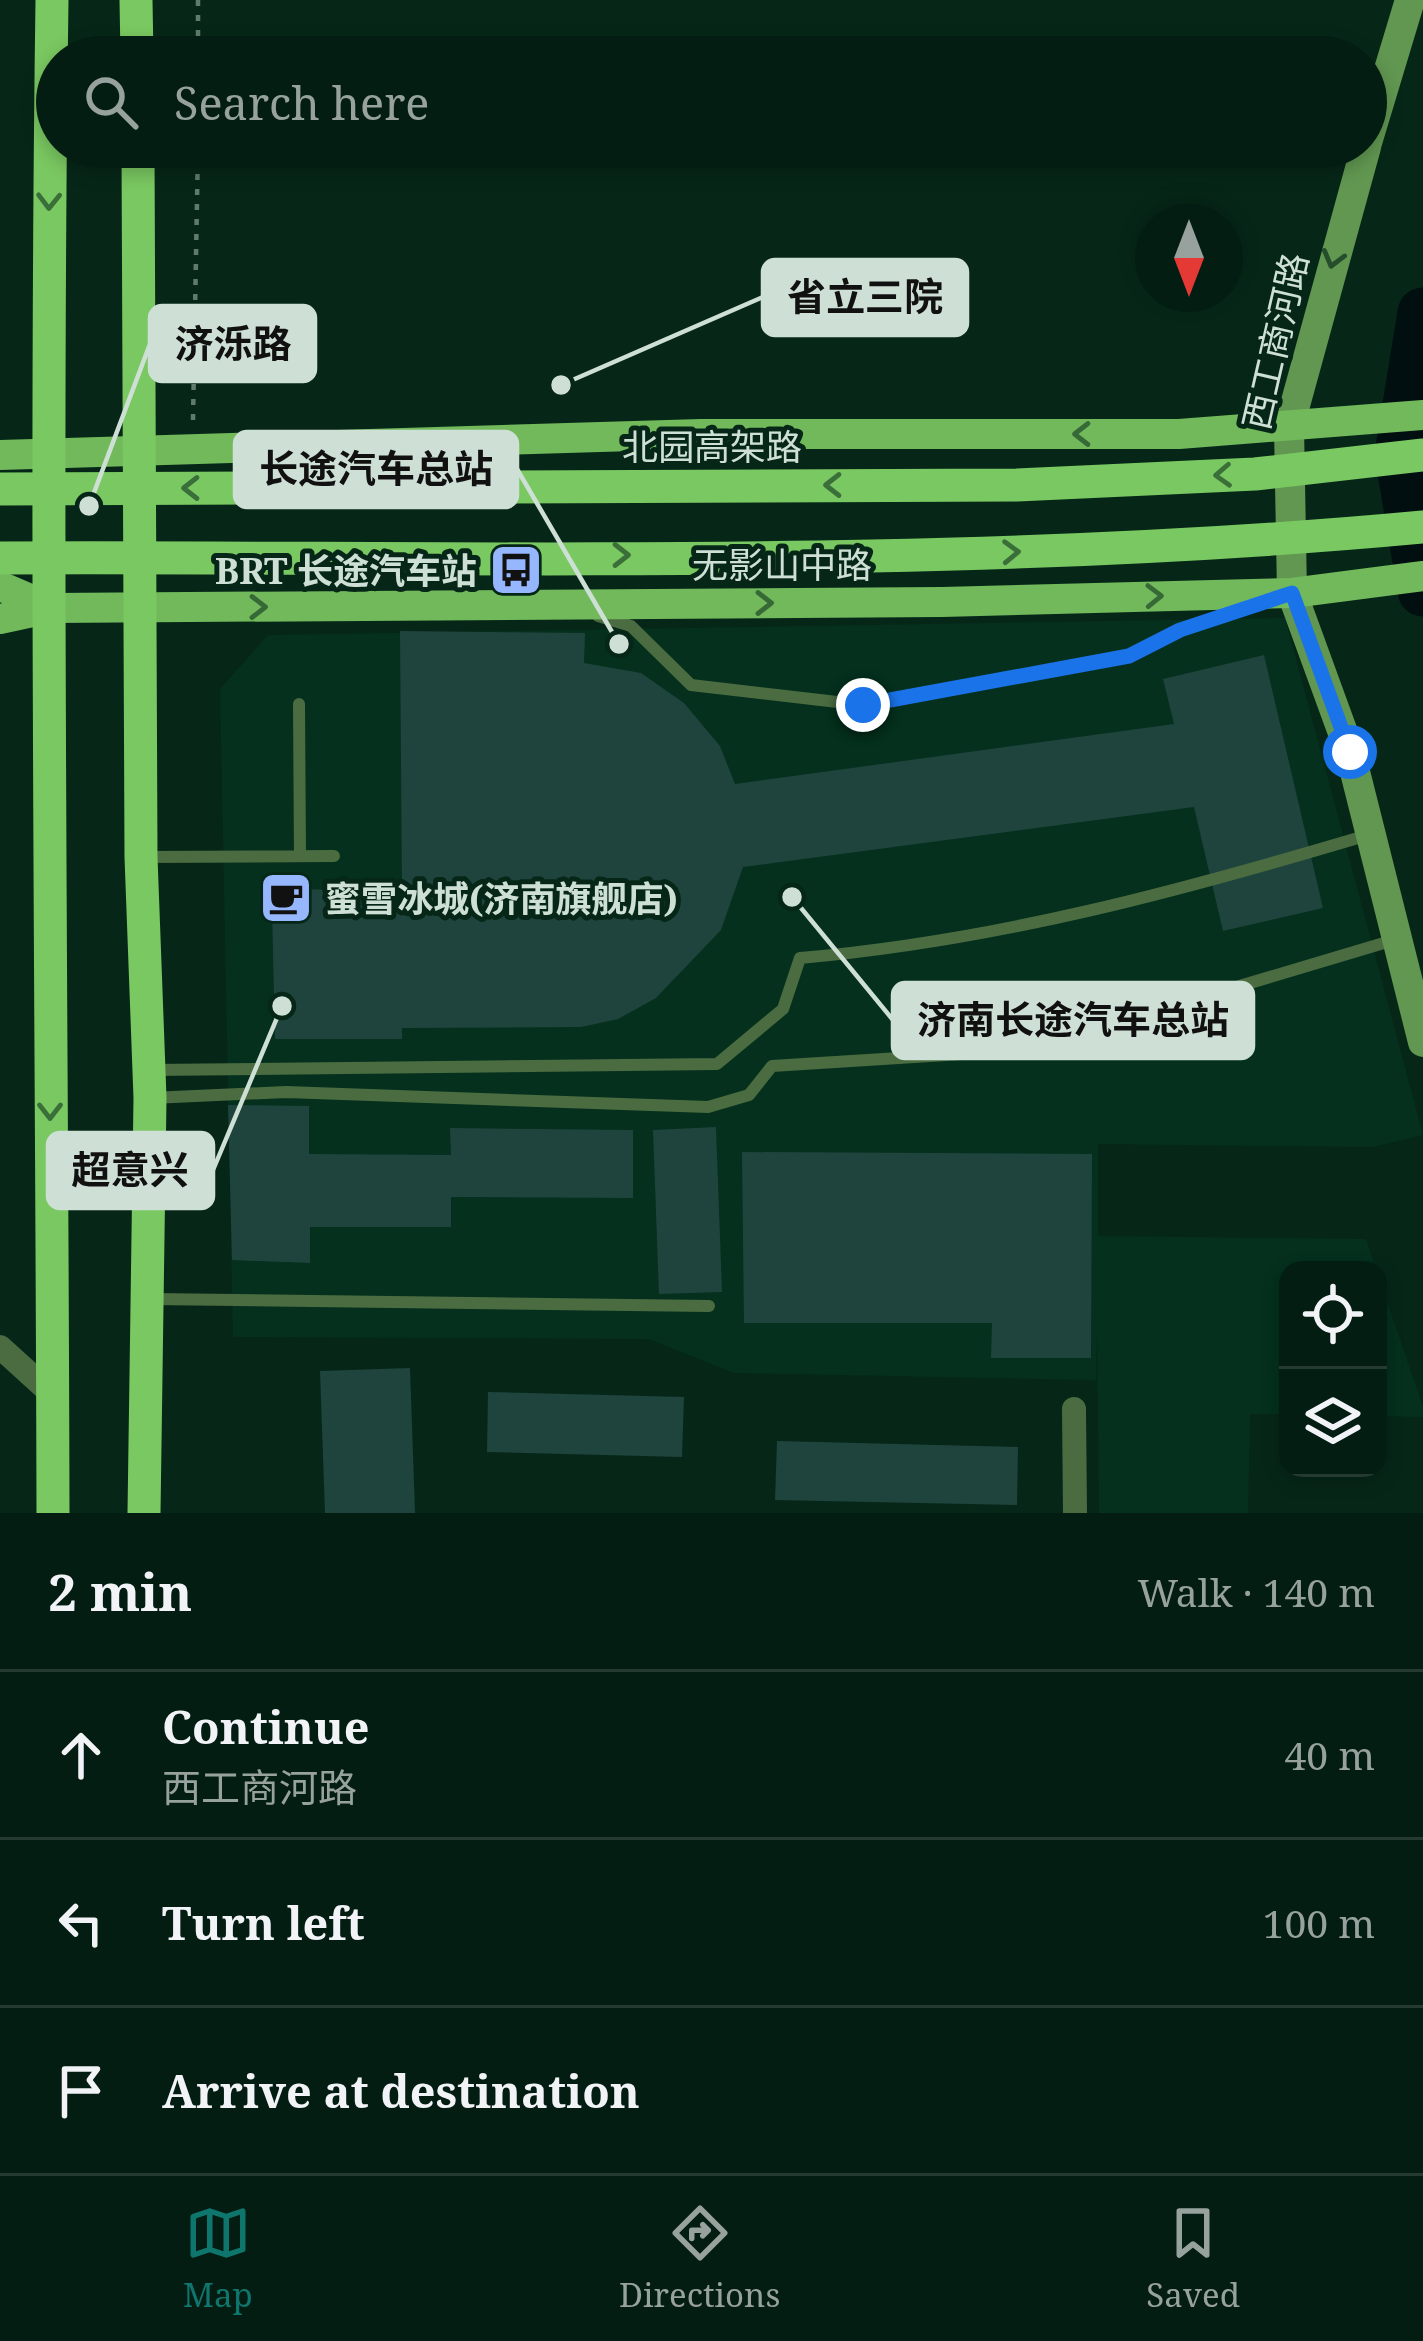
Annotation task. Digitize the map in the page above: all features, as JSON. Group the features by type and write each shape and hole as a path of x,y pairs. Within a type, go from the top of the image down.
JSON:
{"highway":[{"path":"52,0 52,36"},
{"path":"136,0 136,36"},
{"path":"50,168 46,454 51,608 53,1513"},
{"path":"138,168 144,449 141,857 150,1084 144,1513"},
{"name":"北园高架路","path":"0,489 1016,484 1255,474 1423,455"},
{"path":"0,558 904,555 1206,547 1423,527"}],"main road":[{"name":"西工商河路","path":"1387,76 1410,0"},
{"name":"西工商河路","path":"1360,168 1288,427 1292,593 1350,752 1423,1042"},
{"path":"0,455 701,434 1179,434 1423,415"},
{"name":"无影山中路","path":"51,608 1292,593 1423,576"},
{"path":"0,586 51,608"},
{"path":"0,619 51,608"}],"street":[{"path":"0,1347 52,1395"},
{"path":"1074,1409 1075,1513"}],"lane":[{"path":"562,605 631,626 692,686 863,705 1129,656 1180,630 1292,593"},
{"path":"298,704 300,856"},
{"path":"150,1084 718,1064 783,1009 800,958 919,947 998,933 1165,896 1368,835"},
{"path":"141,857 334,856"},
{"path":"150,1084 708,1107 749,1095 772,1066 1024,1050 1396,939"},
{"path":"148,1299 709,1306"}],"path":[{"path":"198,0 198,36"},
{"path":"193,449 198,168"}],"shaded area":[{"path":"1285,618 1423,1135 1372,1147 1098,1144 1098,1236 1366,1239 1373,1261 1279,1261 1279,1414 1250,1414 1248,1513 1099,1513 1097,1333 1096,1380 734,1373 649,1339 233,1337 220,689 268,635"},
{"path":"1387,1301 1423,1407 1423,1417 1387,1416"}],"building":[{"path":"400,631 585,633 584,663 641,673 684,703 720,746 735,784 1174,724 1163,679 1264,655 1323,908 1223,931 1194,807 743,867 721,930 656,998 618,1019 581,1027 402,1028 402,1039 275,1039 272,909 267,903 273,884 282,879 299,889 402,892"},
{"path":"228,1105 309,1106 309,1154 451,1155 450,1128 633,1130 633,1198 451,1197 451,1227 310,1227 310,1263 232,1260"},
{"path":"716,1127 722,1292 659,1294 653,1130"},
{"path":"742,1152 1092,1154 1091,1358 991,1358 992,1323 744,1323"},
{"path":"410,1368 415,1513 325,1513 320,1371"},
{"path":"488,1392 684,1397 682,1457 487,1452"},
{"path":"777,1441 1018,1447 1017,1505 775,1500"}],"waterway":[{"path":"1423,313 1400,454 1423,591"}],"place":[{"name":"省立三院","path":"561,385"},
{"name":"济泺路","path":"89,506"},
{"name":"BRT 长途汽车站","path":"516,570"},
{"name":"长途汽车总站","path":"619,644"},
{"name":"济南长途汽车总站","path":"792,897"},
{"name":"蜜雪冰城(济南旗舰店)","path":"286,898"},
{"name":"超意兴","path":"282,1006"}],"route":[{"path":"863,705 1129,656 1180,630 1292,593 1350,752"}]}
